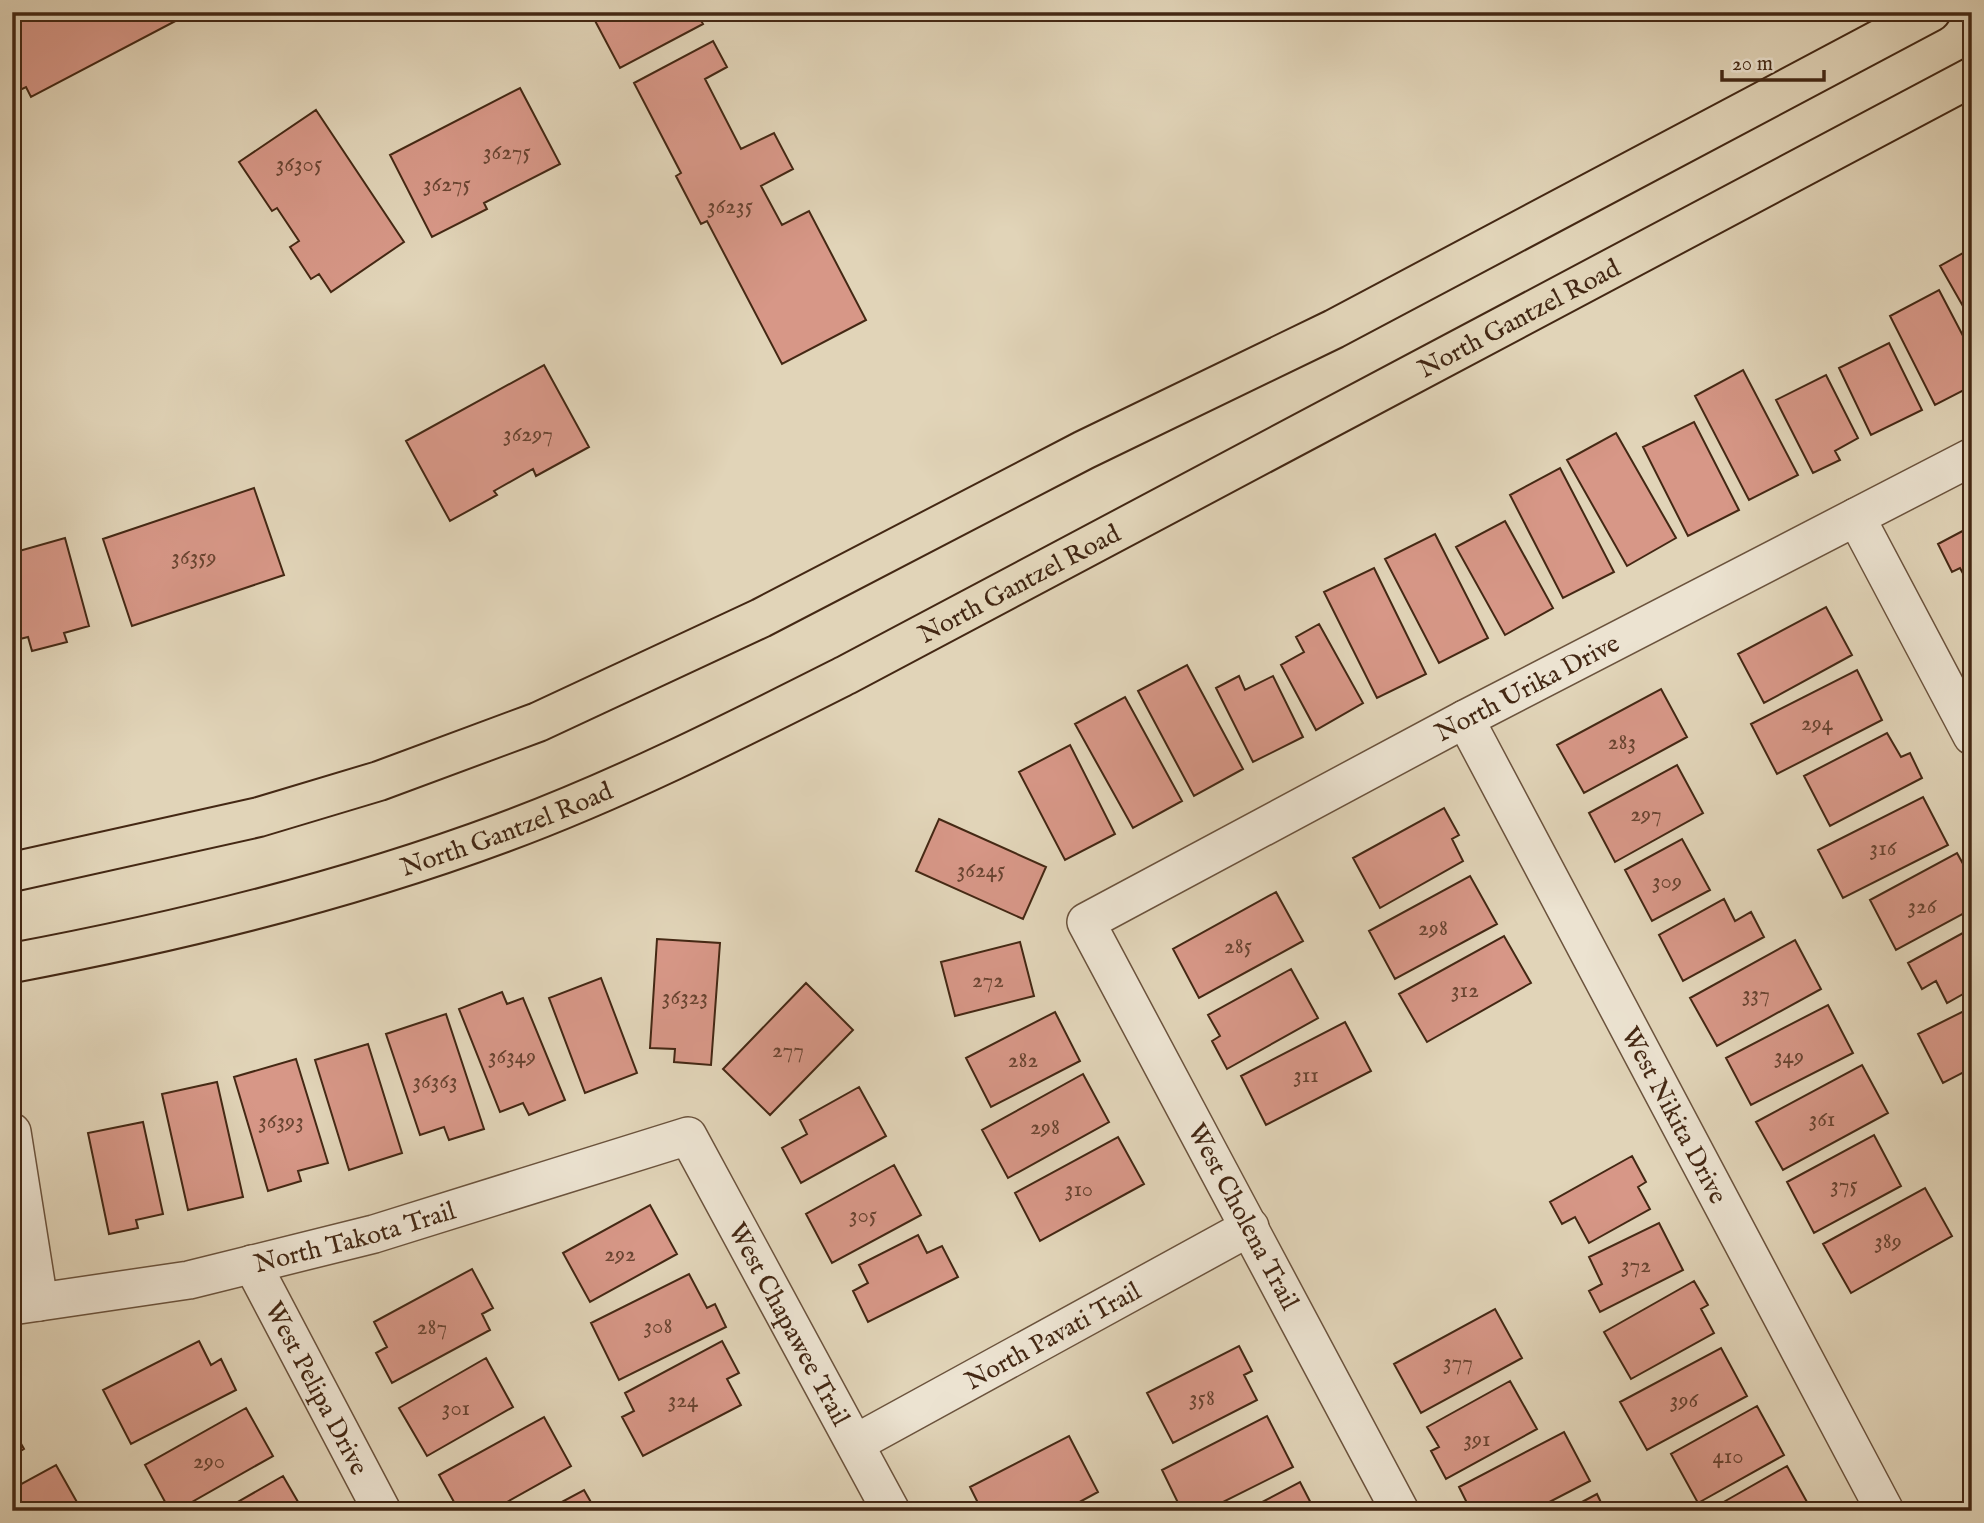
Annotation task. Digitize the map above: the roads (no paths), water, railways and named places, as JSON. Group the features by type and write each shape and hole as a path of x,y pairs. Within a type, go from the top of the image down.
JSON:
{"main road":[{"path":"12,872 260,817 379,780 550,717 761,618 1084,450 1334,329 1931,12"},
{"name":"North Gantzel Road","path":"12,963 117,943 300,898 502,833 624,782 743,727 848,674 1972,77"}],"street":[{"name":"North Urika Drive","path":"1086,922 1465,719 1972,457"},
{"path":"1856,517 1972,736"},
{"name":"West Nikita Drive","path":"1465,719 1885,1511"},
{"name":"West Cholena Trail","path":"1086,922 1400,1511"},
{"path":"12,1132 26,1304"},
{"name":"North Takota Trail","path":"26,1304 189,1280 374,1234 688,1136"},
{"name":"West Chapawee Trail","path":"688,1136 891,1511"},
{"name":"North Pavati Trail","path":"856,1443 1250,1227"},
{"name":"West Pelipa Drive","path":"252,1264 382,1511"}]}
